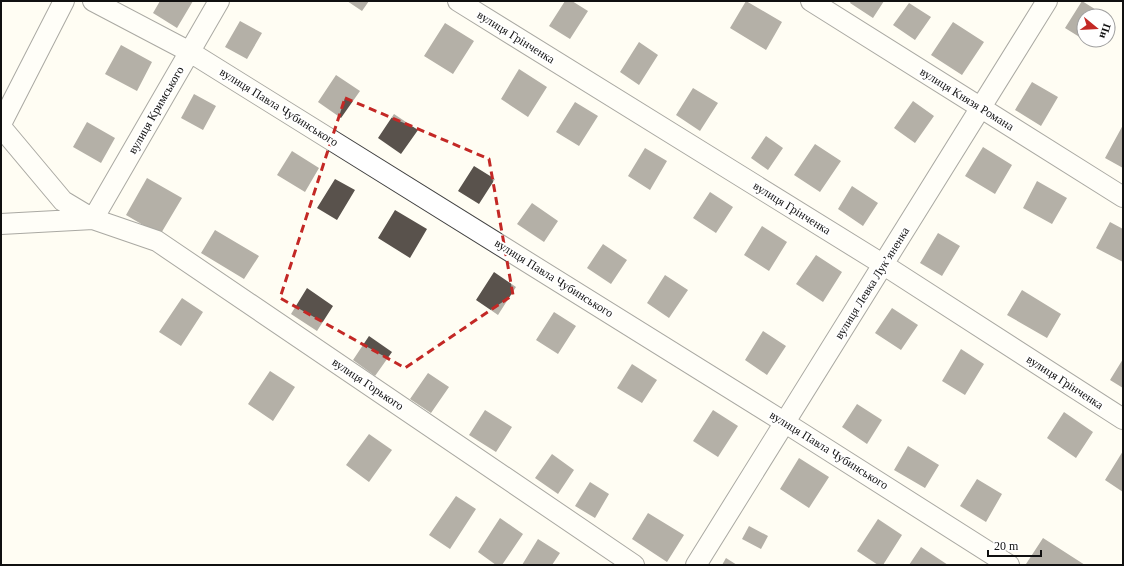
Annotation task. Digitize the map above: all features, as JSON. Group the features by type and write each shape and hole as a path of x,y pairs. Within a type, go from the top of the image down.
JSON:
{"street":[{"path":"1,124 64,1"},
{"name":"вулиця Павла Чубинського","path":"93,1 190,52 784,422 1009,565"},
{"name":"вулиця Кримського","path":"93,220 219,1"},
{"name":"вулиця Грінченка","path":"458,1 884,265 1123,419"},
{"name":"вулиця Князя Романа","path":"811,1 1123,197"},
{"name":"вулиця Левка Лукʼяненка","path":"696,565 1047,1"},
{"path":"1,127 63,201 93,220"},
{"path":"1,224 93,220"},
{"name":"вулиця Горького","path":"93,220 157,241 634,565"}],"highlighted area":[{"path":"345,98 489,159 513,295 405,368 280,298"}],"building":[{"path":"160,1 193,1 177,28 153,13"},
{"path":"347,1 369,1 362,11"},
{"path":"565,1 572,1 588,11 570,39 549,26"},
{"path":"746,1 782,22 766,50 730,28"},
{"path":"851,1 884,1 873,18 850,3"},
{"path":"1082,1 1093,8 1078,8"},
{"path":"909,3 931,17 915,40 893,25"},
{"path":"1076,11 1076,35 1065,28"},
{"path":"240,21 262,33 247,59 225,47"},
{"path":"953,22 984,42 962,75 931,55"},
{"path":"445,23 474,41 453,74 424,56"},
{"path":"639,42 658,55 639,85 620,72"},
{"path":"121,45 152,62 137,91 105,74"},
{"path":"519,69 547,87 528,117 501,99"},
{"path":"336,75 360,91 341,118 318,102"},
{"path":"1032,82 1058,97 1041,126 1015,110"},
{"path":"693,88 718,103 700,131 676,115"},
{"path":"194,94 216,106 203,130 181,118"},
{"path":"913,101 934,116 915,143 894,128"},
{"path":"575,102 598,116 579,146 556,132"},
{"path":"394,114 418,130 401,154 378,138"},
{"path":"87,122 115,138 101,163 73,147"},
{"path":"1123,125 1123,168 1105,158"},
{"path":"766,136 783,148 768,170 751,158"},
{"path":"815,144 841,161 820,192 794,175"},
{"path":"983,147 1012,165 995,194 965,176"},
{"path":"645,148 667,161 650,190 628,176"},
{"path":"292,151 319,168 305,192 277,175"},
{"path":"474,166 495,179 479,204 458,191"},
{"path":"147,178 182,198 160,235 126,215"},
{"path":"335,179 355,190 337,220 317,208"},
{"path":"1037,181 1067,198 1052,224 1023,208"},
{"path":"852,186 878,203 863,226 838,209"},
{"path":"710,192 733,207 716,233 693,218"},
{"path":"532,203 558,221 544,242 517,224"},
{"path":"395,210 427,229 410,258 378,238"},
{"path":"1110,222 1123,229 1123,262 1096,248"},
{"path":"762,226 787,242 769,271 744,255"},
{"path":"215,230 259,256 244,279 201,253"},
{"path":"938,233 960,246 942,276 920,263"},
{"path":"603,244 627,260 611,284 587,268"},
{"path":"816,255 842,272 823,302 796,284"},
{"path":"494,272 516,287 498,315 476,300"},
{"path":"665,275 688,290 669,318 647,303"},
{"path":"307,288 333,306 317,331 291,314"},
{"path":"1022,290 1061,314 1047,338 1007,315"},
{"path":"182,298 203,312 181,346 159,332"},
{"path":"892,308 918,325 901,350 875,333"},
{"path":"554,312 576,326 558,354 536,340"},
{"path":"763,331 786,346 767,375 745,360"},
{"path":"369,336 392,352 375,376 353,360"},
{"path":"961,349 984,364 965,395 942,381"},
{"path":"1123,359 1123,388 1110,380"},
{"path":"632,364 657,380 642,403 617,388"},
{"path":"270,371 295,387 273,421 248,404"},
{"path":"428,373 449,387 431,413 410,399"},
{"path":"857,404 882,420 867,444 842,427"},
{"path":"485,410 512,427 496,452 469,435"},
{"path":"713,410 738,426 718,457 693,441"},
{"path":"1064,412 1093,432 1076,458 1047,438"},
{"path":"369,434 392,450 369,482 346,465"},
{"path":"908,446 939,465 925,488 894,470"},
{"path":"1123,451 1123,492 1105,480"},
{"path":"552,454 574,470 558,494 535,478"},
{"path":"799,458 829,477 809,508 780,489"},
{"path":"977,479 1002,494 986,522 960,506"},
{"path":"590,482 609,494 595,518 575,506"},
{"path":"456,496 476,509 450,549 429,535"},
{"path":"648,513 684,535 667,562 632,539"},
{"path":"500,518 523,534 502,565 496,565 478,552"},
{"path":"878,519 902,535 883,565 878,565 857,551"},
{"path":"749,526 768,536 761,549 742,539"},
{"path":"1043,538 1085,565 1026,564"},
{"path":"538,539 560,553 552,565 522,565"},
{"path":"921,547 948,565 909,565"},
{"path":"726,558 737,565 722,565"}]}
